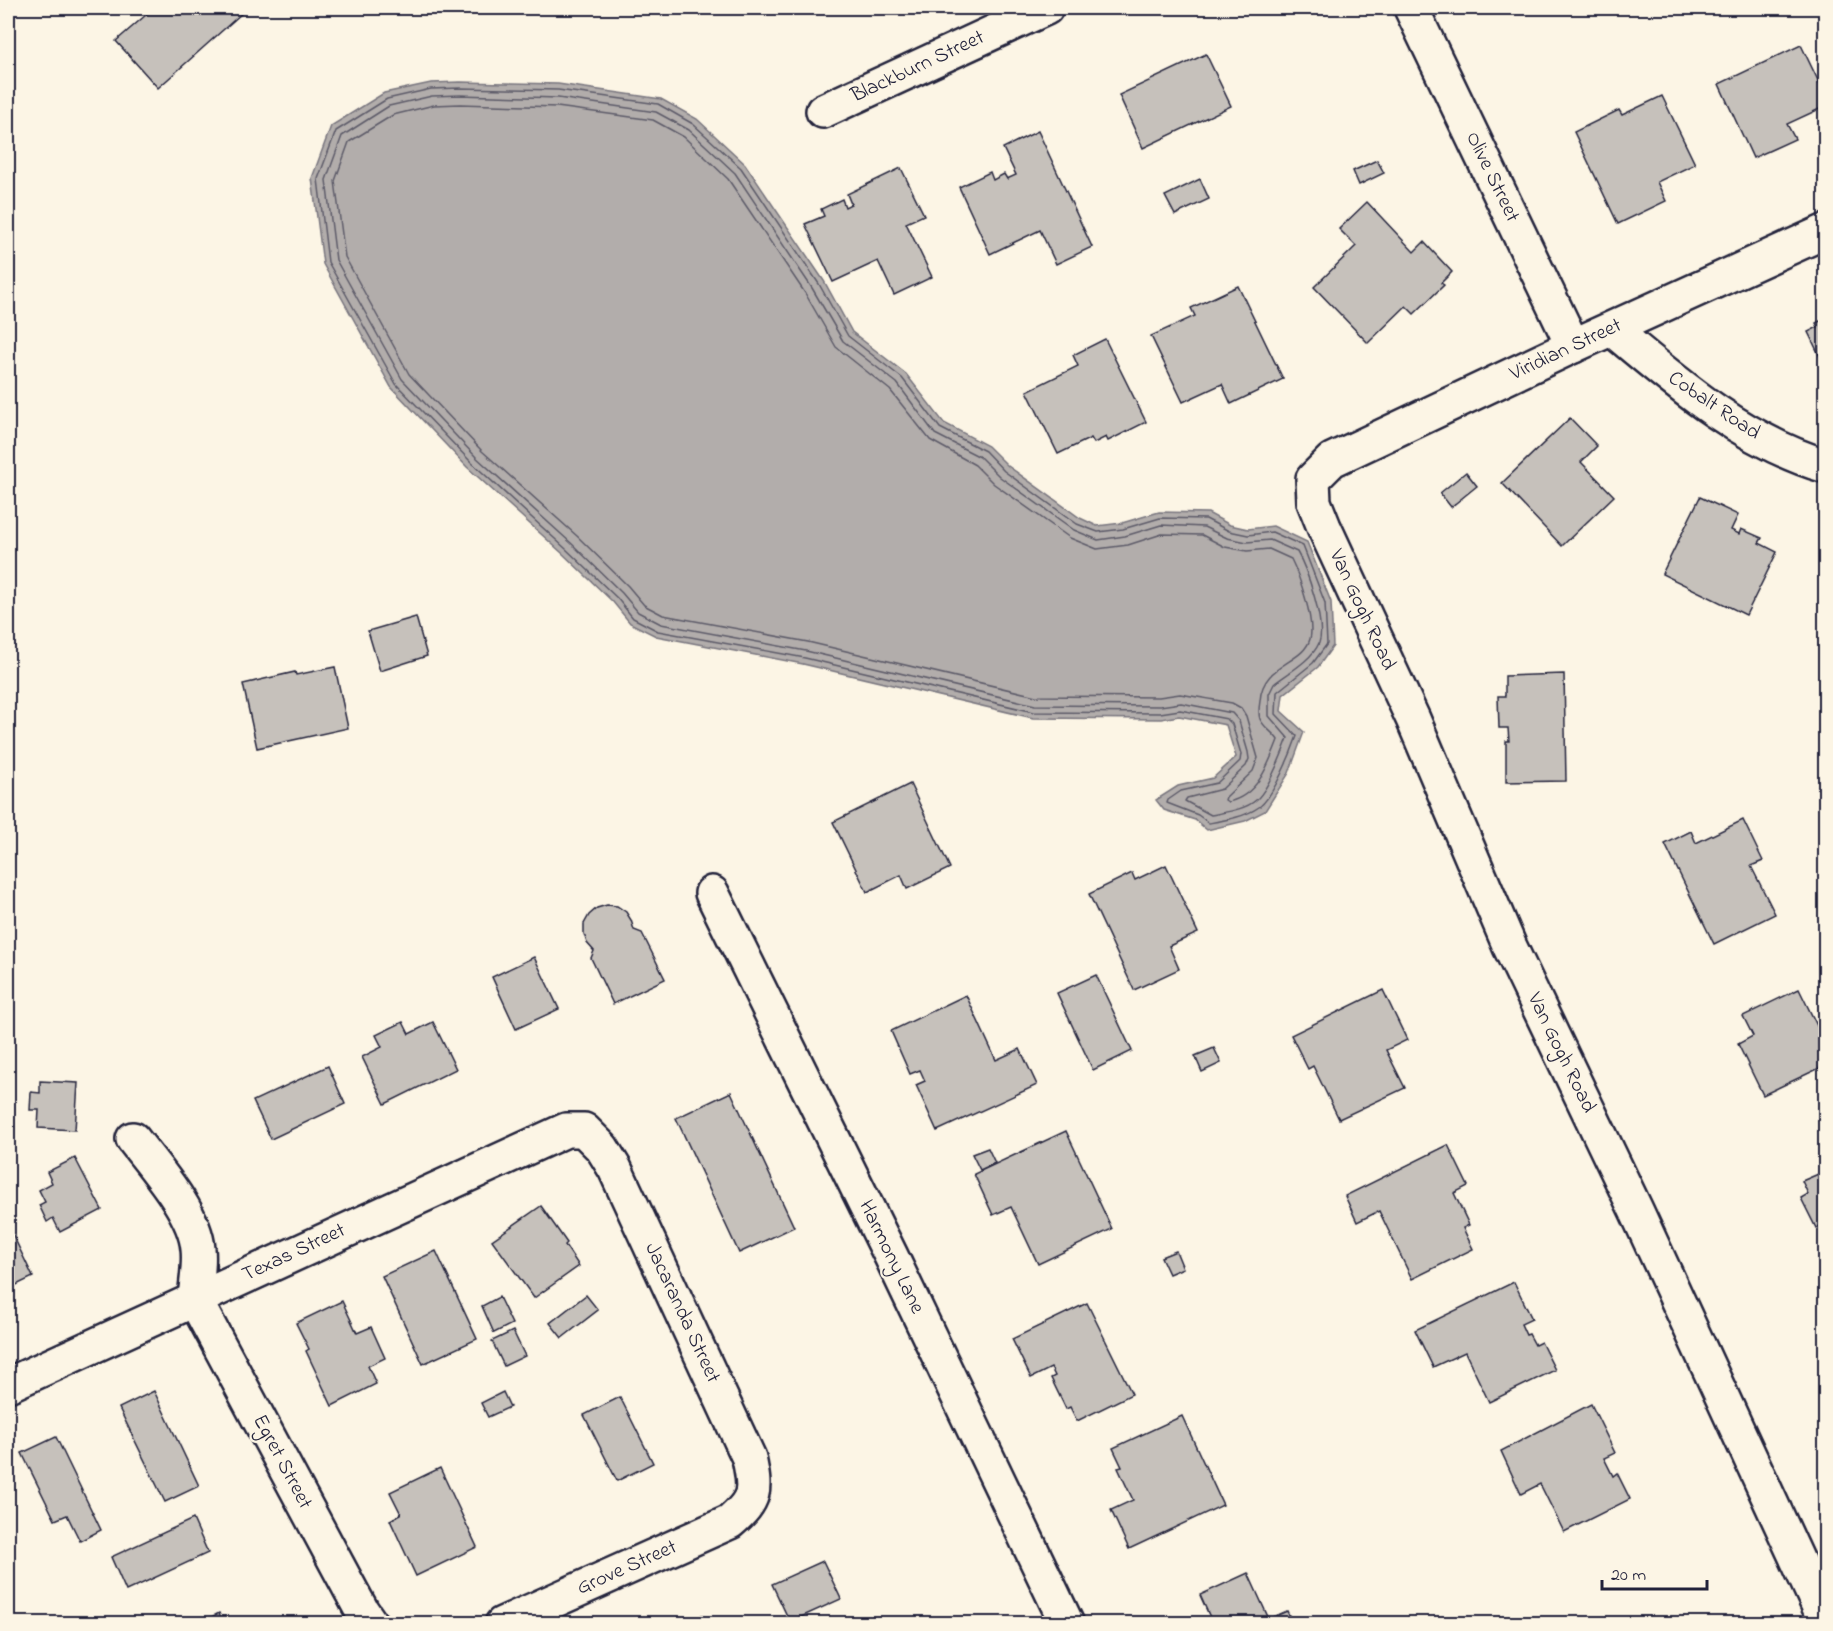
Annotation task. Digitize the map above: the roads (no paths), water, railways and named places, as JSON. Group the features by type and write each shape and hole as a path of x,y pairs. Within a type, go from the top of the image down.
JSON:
{"street":[{"name":"Blackburn Street","path":"823,111 1046,8"},
{"name":"Olive Street","path":"1411,8 1573,346"},
{"name":"Viridian Street","path":"1313,479 1332,460 1573,346 1826,231"},
{"name":"Cobalt Road","path":"1612,329 1707,405 1778,448 1826,466"},
{"name":"Van Gogh Road","path":"1313,479 1314,502 1324,527 1413,719 1510,947 1636,1209 1826,1622"},
{"name":"Harmony Lane","path":"712,893 1067,1623"},
{"name":"Texas Street","path":"8,1385 277,1260 566,1130 584,1130"},
{"name":"Jacaranda Street","path":"584,1130 602,1148 615,1169 749,1458 754,1484 747,1507"},
{"path":"133,1139 175,1194 193,1230 198,1249 195,1300"},
{"name":"Egret Street","path":"195,1300 356,1601 371,1623"},
{"name":"Grove Street","path":"502,1623 730,1522 747,1507"}],"water":[{"path":"431,83 558,84 661,99 697,119 745,164 824,281 852,332 906,374 944,423 988,446 1008,466 1080,518 1097,526 1122,523 1159,512 1208,513 1230,525 1248,529 1273,526 1307,542 1331,602 1333,646 1318,667 1283,695 1281,711 1304,732 1289,773 1265,811 1245,821 1207,830 1195,820 1164,810 1156,800 1178,786 1213,778 1236,757 1226,725 1179,716 1161,719 1033,718 803,664 656,636 630,623 613,602 562,553 467,467 391,387 323,264 312,178 331,126 384,93"}]}
